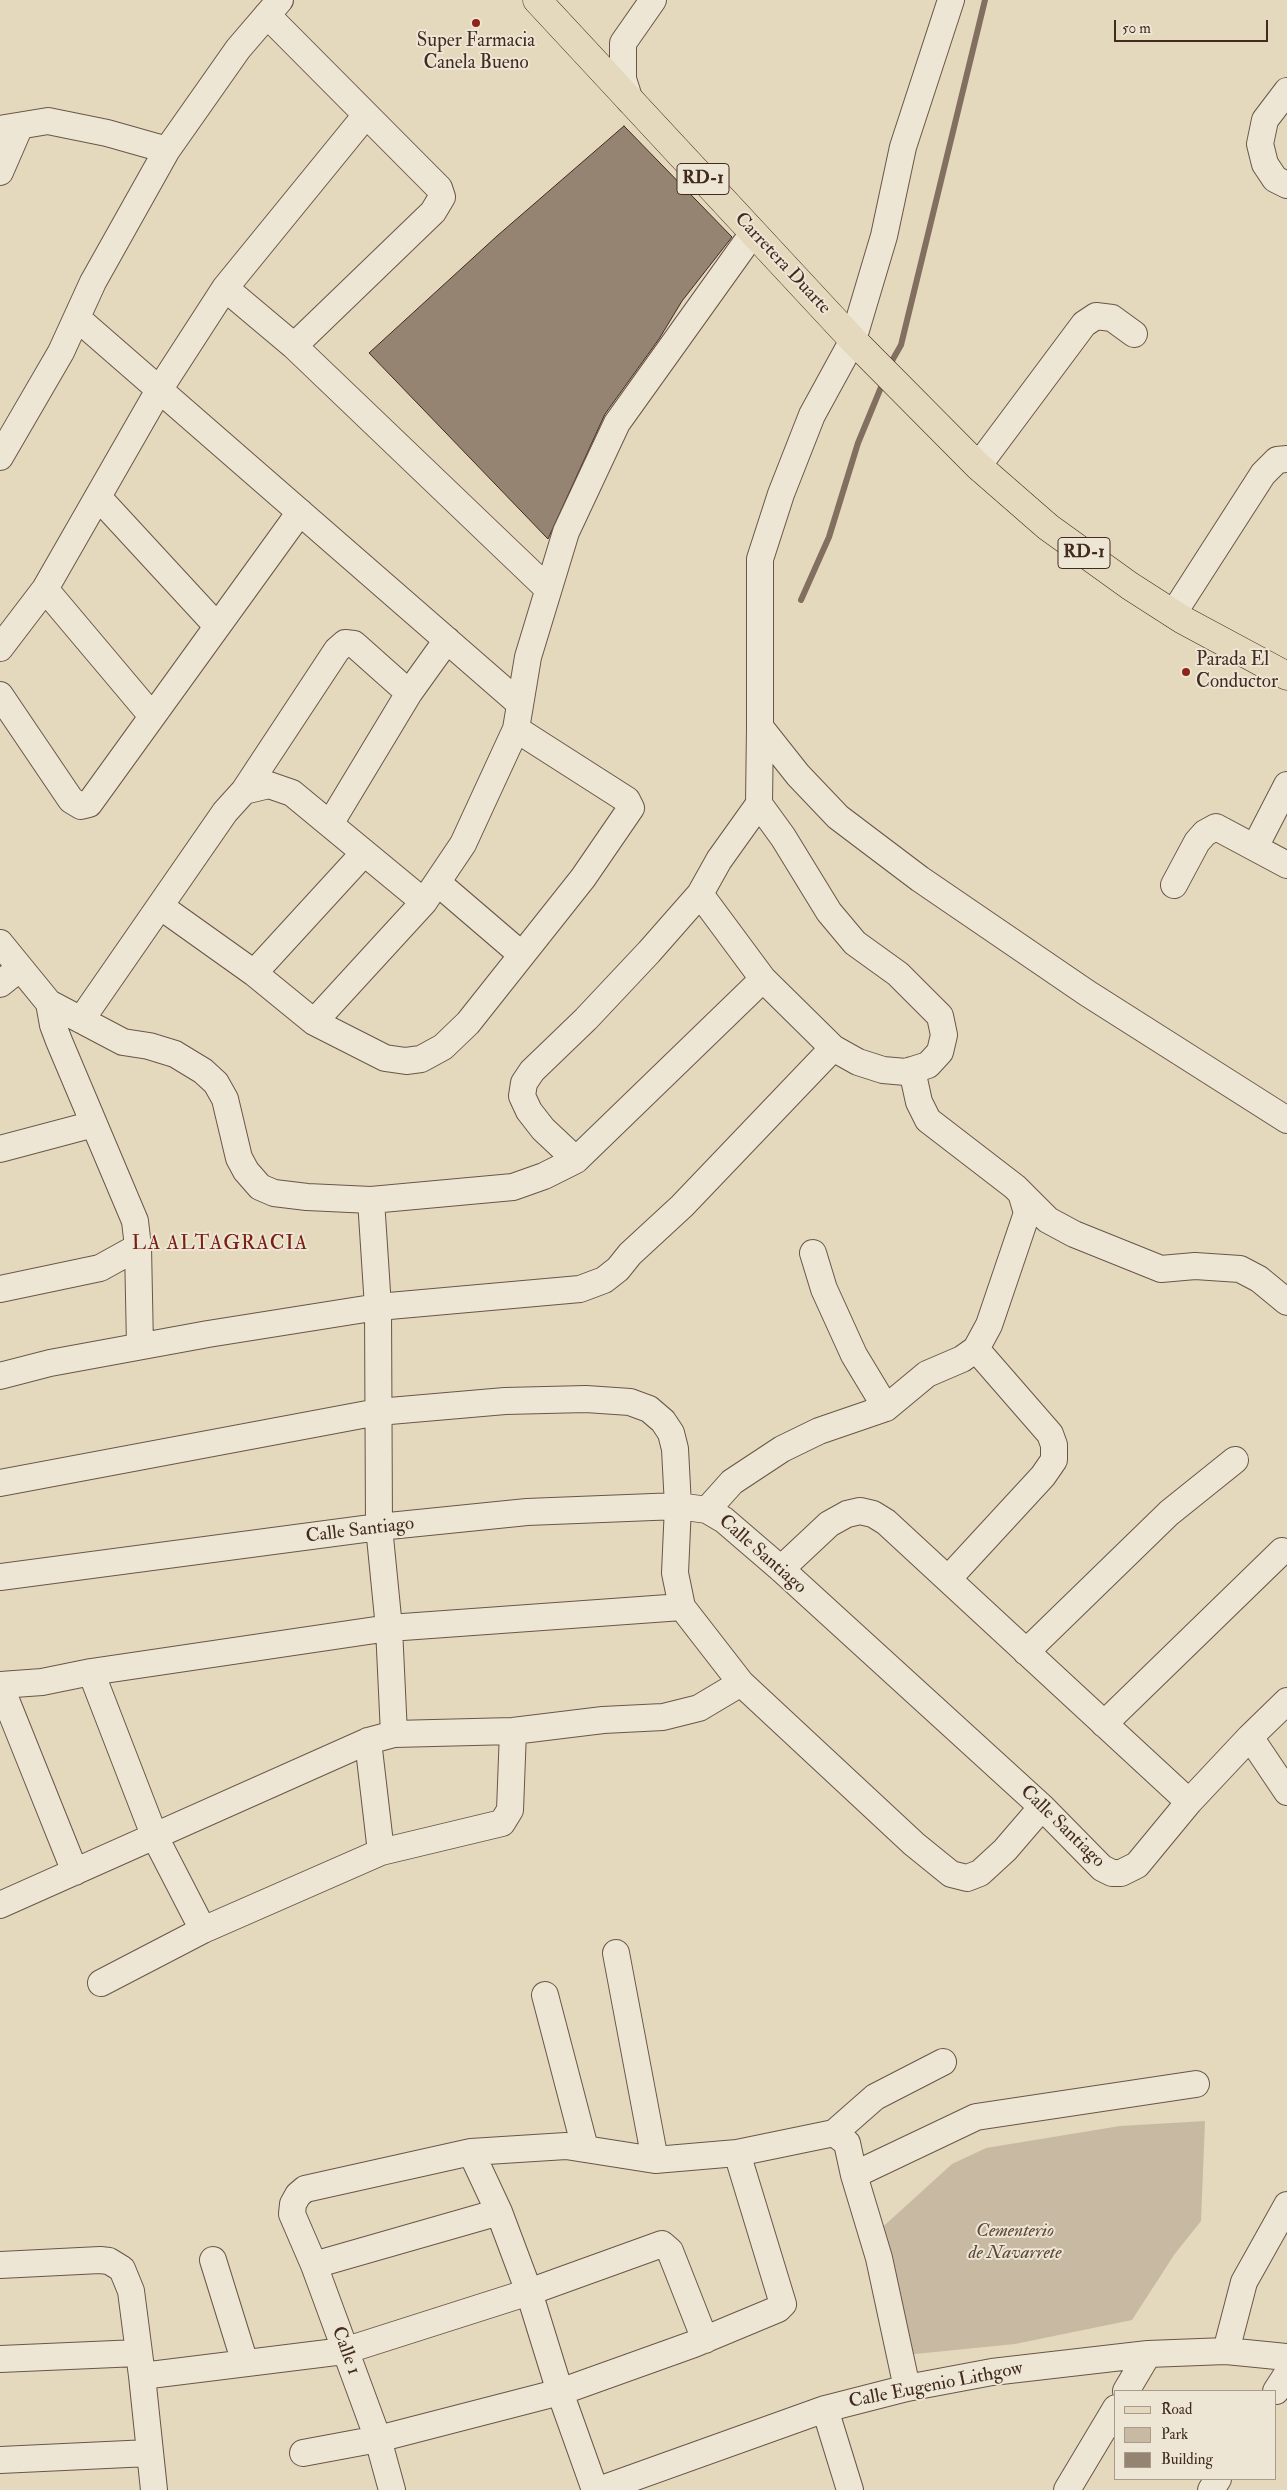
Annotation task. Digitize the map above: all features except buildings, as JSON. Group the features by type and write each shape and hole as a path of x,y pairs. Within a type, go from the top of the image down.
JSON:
{"main road":[{"name":"Carretera Duarte","path":"537,0 861,349 978,466"},
{"name":"RD-1","path":"978,466 1048,527 1130,586 1173,614 1287,676"}],"street":[{"path":"630,101 623,79 623,43 653,0"},
{"path":"576,1160 544,1129 529,1111 522,1096 524,1083 532,1071 586,1019 700,894 719,860 759,804 760,560 781,494 812,415 861,349 903,147 951,0"},
{"path":"0,457 61,352 94,282 167,150 238,49 274,8 366,115 439,188 442,197 433,212 294,346"},
{"path":"1287,91 1265,120 1260,144 1265,164 1275,179 1287,185"},
{"path":"0,648 46,589 159,390 224,288 366,115"},
{"path":"0,172 10,127 48,121 107,133 167,150"},
{"path":"314,1022 431,892 463,844 516,729 528,657 566,532 617,423 754,233"},
{"path":"224,288 294,346 548,590"},
{"path":"978,466 1084,324 1096,316 1112,318 1134,334"},
{"path":"77,318 520,703"},
{"path":"1173,614 1263,474 1277,460 1287,459"},
{"path":"98,497 217,626"},
{"path":"0,695 71,800 81,806 89,804 300,512"},
{"path":"46,589 152,716"},
{"path":"330,824 409,693 447,640"},
{"path":"82,1020 225,812 244,791 337,650 345,643 354,644 409,693"},
{"path":"760,727 798,775 838,817 920,879 1087,993 1287,1120"},
{"path":"160,906 254,973 314,1022 385,1058 406,1061 421,1059 443,1047 468,1023 583,878 631,808 631,804 627,800 516,729"},
{"path":"244,791 269,785 292,793 364,853 431,892 522,955"},
{"path":"1255,847 1287,785"},
{"path":"700,894 763,979 833,1048 858,1062 883,1070 906,1072 928,1065 940,1052 944,1035 940,1016 898,974 850,937 829,912 783,837 759,804"},
{"path":"1174,885 1197,842 1205,833 1216,827 1287,865"},
{"path":"254,973 364,853"},
{"path":"0,943 49,1003 123,1042 149,1046 175,1054 203,1071 216,1083 225,1099 239,1158 246,1171 260,1187 274,1193 307,1197 371,1200 513,1187 544,1176 576,1160 763,979"},
{"path":"0,984 20,968"},
{"path":"49,1003 53,1025 135,1221 138,1247 140,1346"},
{"path":"0,1376 50,1363 140,1346 378,1306 580,1290 604,1280 618,1270 630,1254 682,1206 833,1048"},
{"path":"912,1070 919,1102 928,1120 1014,1187 1048,1220 1074,1234 1136,1260 1161,1268 1195,1266 1240,1269 1259,1279 1287,1302"},
{"path":"0,1149 94,1124"},
{"path":"707,1510 732,1482 782,1449 819,1431 886,1408 927,1374 962,1359 976,1349 989,1325 1027,1213 1022,1196"},
{"path":"371,1200 378,1306 379,1528 389,1628 394,1734"},
{"path":"0,1289 100,1268 138,1247"},
{"path":"813,1253 824,1288 854,1354 886,1408"},
{"path":"948,1579 1043,1476 1054,1460 1054,1445 1050,1434 976,1349"},
{"path":"0,1484 378,1412 504,1401 586,1399 630,1402 649,1409 663,1421 670,1433 675,1449 678,1506 675,1573 682,1607 741,1683 914,1844 951,1874 967,1878 980,1873 1005,1850 1042,1807"},
{"path":"1026,1652 1169,1513 1235,1460"},
{"name":"Calle Santiago","path":"0,1577 379,1528 527,1512 678,1506 707,1510 724,1520 781,1570 1042,1807 1102,1868 1112,1873 1121,1873 1137,1864 1189,1802 1287,1701"},
{"path":"781,1570 829,1524 847,1514 860,1511 873,1514 886,1522 1189,1802"},
{"path":"1104,1724 1282,1551"},
{"path":"75,1872 0,1686 42,1682 91,1672 389,1628 682,1607"},
{"path":"91,1672 154,1835 203,1930"},
{"path":"0,1905 368,1740 394,1734 513,1731 603,1720 663,1717 700,1708 741,1683"},
{"path":"100,1983 203,1930 381,1852 502,1823 510,1810 513,1731"},
{"path":"1250,1737 1287,1792"},
{"path":"368,1740 381,1852"},
{"path":"616,1953 655,2160"},
{"path":"545,1995 585,2148"},
{"path":"595,2490 560,2392 529,2292 499,2212 471,2152 566,2146 655,2160 738,2153 834,2132 875,2096 943,2062"},
{"path":"854,2175 976,2118 1196,2084"},
{"path":"834,2132 847,2143 854,2175 879,2258 907,2388"},
{"name":"Calle 1","path":"392,2490 378,2439 314,2266 292,2214 293,2204 298,2195 305,2189 314,2186 471,2152"},
{"path":"303,2453 378,2439 560,2392 705,2340 778,2309 783,2304 738,2153"},
{"path":"1226,2351 1244,2282 1287,2205"},
{"path":"314,2266 499,2212"},
{"path":"0,2359 140,2364 245,2363 344,2351 529,2292 662,2244 670,2250 705,2340"},
{"path":"213,2260 245,2363"},
{"path":"0,2265 109,2261 122,2269 131,2291 154,2490"},
{"name":"Calle Eugenio Lithgow","path":"599,2490 825,2410 907,2388 992,2372 1148,2354 1226,2351 1287,2357"},
{"path":"1127,2390 1148,2354"},
{"path":"1277,2390 1287,2374"},
{"path":"825,2410 850,2490"},
{"path":"1067,2490 1114,2411"},
{"path":"0,2460 149,2453"}],"green space":[{"name":"Cementerio de Navarrete","path":"1205,2121 1201,2221 1174,2255 1132,2320 1015,2344 895,2356 865,2243 952,2164 986,2148 1120,2126"}],"waterway":[{"path":"889,366 901,345 985,0"},
{"path":"801,600 829,537 858,443 884,380"}],"place":[{"name":"Super Farmacia Canela Bueno","path":"476,23"},
{"name":"Parada El Conductor","path":"1186,672"}],"district":[{"name":"LA ALTAGRACIA","path":"220,1245"}]}
